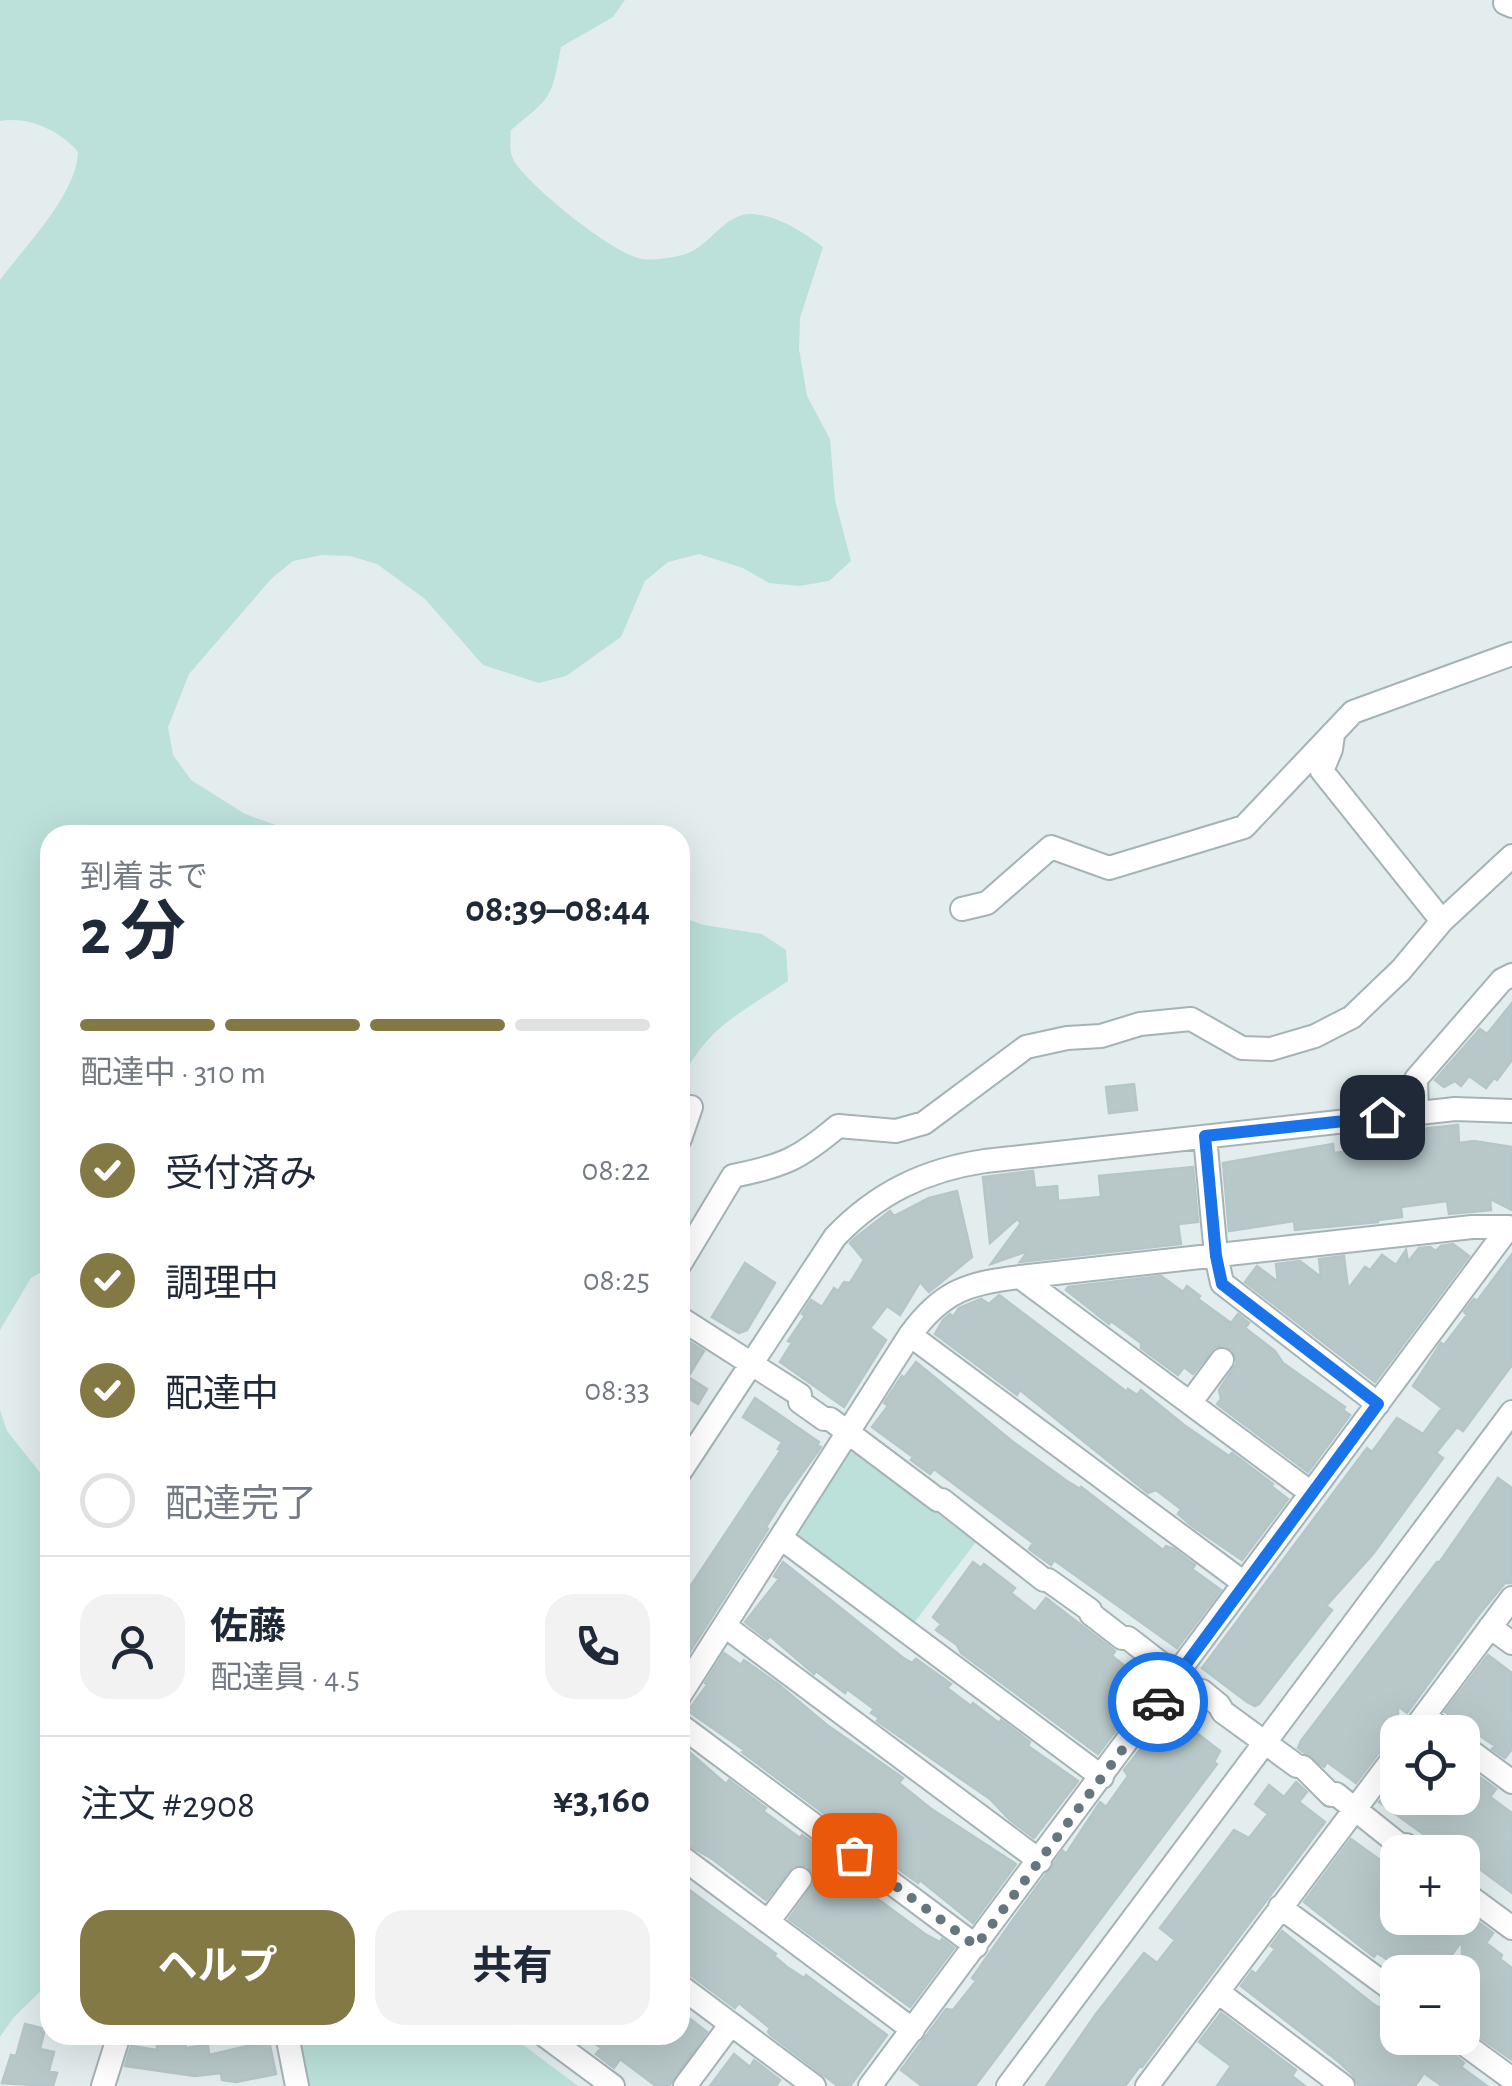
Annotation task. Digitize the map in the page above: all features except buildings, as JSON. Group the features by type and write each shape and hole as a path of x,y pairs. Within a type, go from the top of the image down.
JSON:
{"street":[{"path":"1506,0 1505,4 1512,6"},
{"path":"962,909 987,902 1051,847 1109,868 1244,827 1354,712 1512,654"},
{"path":"1333,732 1322,771 1442,922"},
{"path":"690,1247 733,1176 778,1168 807,1152 838,1126 896,1132 924,1123 1026,1047 1102,1036 1140,1024 1191,1019 1242,1048 1270,1048 1316,1036 1352,1017 1401,970 1442,922 1512,856"},
{"path":"1417,1113 1416,1079 1502,980 1512,975"},
{"path":"690,1457 835,1237 868,1206 898,1187 959,1165 1455,1109 1512,1112"},
{"path":"1205,1136 1222,1284 1378,1404"},
{"path":"690,1680 910,1335 927,1312 952,1293 987,1281 1020,1277 1472,1227 1509,1227 870,2086"},
{"path":"1020,1277 1311,1493"},
{"path":"690,1325 800,1394 800,1402 850,1434 1195,1690 1202,1691 1223,1712 1296,1766 1303,1767 1331,1795 1336,1794 1389,1835"},
{"path":"910,1335 1244,1583"},
{"path":"1190,1403 1222,1360"},
{"path":"1008,2086 1512,1412"},
{"path":"781,1538 1102,1778"},
{"path":"1425,1715 1512,1598"},
{"path":"725,1626 1040,1861"},
{"path":"1490,1627 1512,1643"},
{"path":"690,1732 976,1946"},
{"path":"1480,1758 1512,1782"},
{"path":"1156,2083 1280,1907 1380,1776"},
{"path":"690,1864 913,2030"},
{"path":"768,1922 800,1879"},
{"path":"1480,1904 1512,1928"},
{"path":"1280,1907 1380,1981"},
{"path":"1218,1992 1344,2086"},
{"path":"690,1993 814,2086"},
{"path":"685,2086 731,2024"},
{"path":"103,2086 115,2045"},
{"path":"290,2045 297,2086"},
{"path":"558,2045 613,2086"},
{"path":"1479,2055 1512,2079"}],"green space":[{"path":"0,0 625,0 613,17 561,47 548,96 511,130 512,157 536,186 573,218 612,245 642,259 688,253 735,218 753,214 781,221 823,247 800,318 799,349 807,396 830,439 835,500 851,561 829,581 799,586 769,583 743,568 699,554 668,562 645,581 621,637 566,676 539,683 483,665 425,599 377,564 350,556 322,555 293,561 271,579 189,674 168,727 173,755 191,780 245,814 276,825 40,825 40,1273 31,1278 0,1330 0,280 59,202 69,185 78,152 43,126 0,121"},
{"path":"690,920 762,934 786,950 788,981 713,1034 691,1063"},
{"path":"0,1410 7,1431 40,1472 40,1992 0,2037"},
{"path":"854,1452 976,1542 913,1624 799,1541 796,1528 844,1454"},
{"path":"298,2045 523,2045 578,2086 307,2086"}],"way so far":[{"path":"854,1855 976,1946 1158,1702"}],"route":[{"path":"1158,1702 1378,1404 1222,1284 1205,1136 1382,1117"}]}
